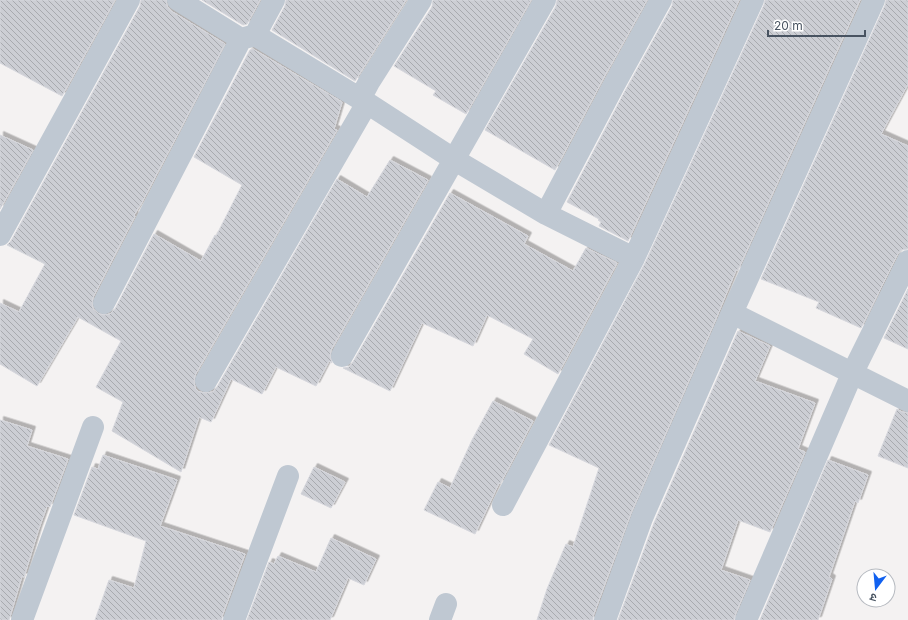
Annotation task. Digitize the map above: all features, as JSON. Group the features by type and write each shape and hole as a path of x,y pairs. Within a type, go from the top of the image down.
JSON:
{"street":[{"path":"0,235 129,0"},
{"path":"178,0 363,101 455,160 546,214 634,258"},
{"path":"104,302 248,37 274,0"},
{"path":"206,381 363,101 368,82 421,0"},
{"path":"342,356 545,0"},
{"path":"546,214 660,0"},
{"path":"503,505 634,258 753,0"},
{"path":"605,620 642,518 732,313 874,0"},
{"path":"746,620 852,374 908,261"},
{"path":"732,313 908,401"},
{"path":"22,620 93,427"},
{"path":"234,620 288,476"}],"building":[{"path":"0,0 115,0 62,96 0,63"},
{"path":"141,0 166,0 167,6 171,11 225,44 134,215 135,216 93,297 93,309 99,314 110,314 115,309 154,234 201,261 215,235 216,236 242,185 194,157 250,50 253,49 342,102 334,129 337,130 195,375 195,388 199,392 213,392 217,387 337,179 367,197 390,160 428,180 331,350 330,356 332,363 329,361 316,386 276,367 262,394 231,379 211,422 199,417 181,472 112,431 123,402 96,387 121,341 78,317 37,386 0,364 0,303 19,312 45,264 7,245 11,241 140,6"},
{"path":"202,0 260,0 247,24 243,25"},
{"path":"286,0 406,0 355,81 272,30 285,6"},
{"path":"433,0 531,0 466,114 433,95 436,91 394,66 432,7"},
{"path":"557,0 647,0 555,170 485,130 556,6"},
{"path":"673,0 739,0 628,241 599,226 601,222 598,220 599,219 567,202 625,91 672,6"},
{"path":"765,0 860,0 738,270 736,270 631,513 593,616 593,620 537,620 547,589 566,544 573,547 599,468 549,445 645,263"},
{"path":"886,0 908,0 908,84 881,134 908,146 908,249 901,250 897,255 861,328 816,308 819,302 761,279"},
{"path":"0,135 33,150 0,209"},
{"path":"450,193 528,236 524,244 573,271 586,248 617,263 558,374 524,354 533,339 487,315 473,346 422,323 390,391 343,368 349,367 353,362"},
{"path":"908,289 908,349 884,338"},
{"path":"738,331 770,346 755,381 815,403 798,449 805,452 770,532 738,520 721,570 750,580 734,620 618,620 654,523"},
{"path":"493,401 533,421 500,484 499,483 475,534 424,510 438,482 450,488 472,440"},
{"path":"897,409 908,413 908,468 878,456"},
{"path":"0,420 32,430 27,446 68,459 50,507 47,506 24,577 22,576 9,620 0,620"},
{"path":"103,455 177,480 160,526 245,554 222,616 222,620 95,620 109,580 134,588 146,541 74,515 92,467 98,469"},
{"path":"828,460 868,475 858,503 855,501 829,577 832,579 818,620 760,620"},
{"path":"314,467 345,482 331,508 301,494"},
{"path":"331,538 376,559 364,585 348,578 330,620 247,620 269,562 274,564 278,556 316,572"}]}
